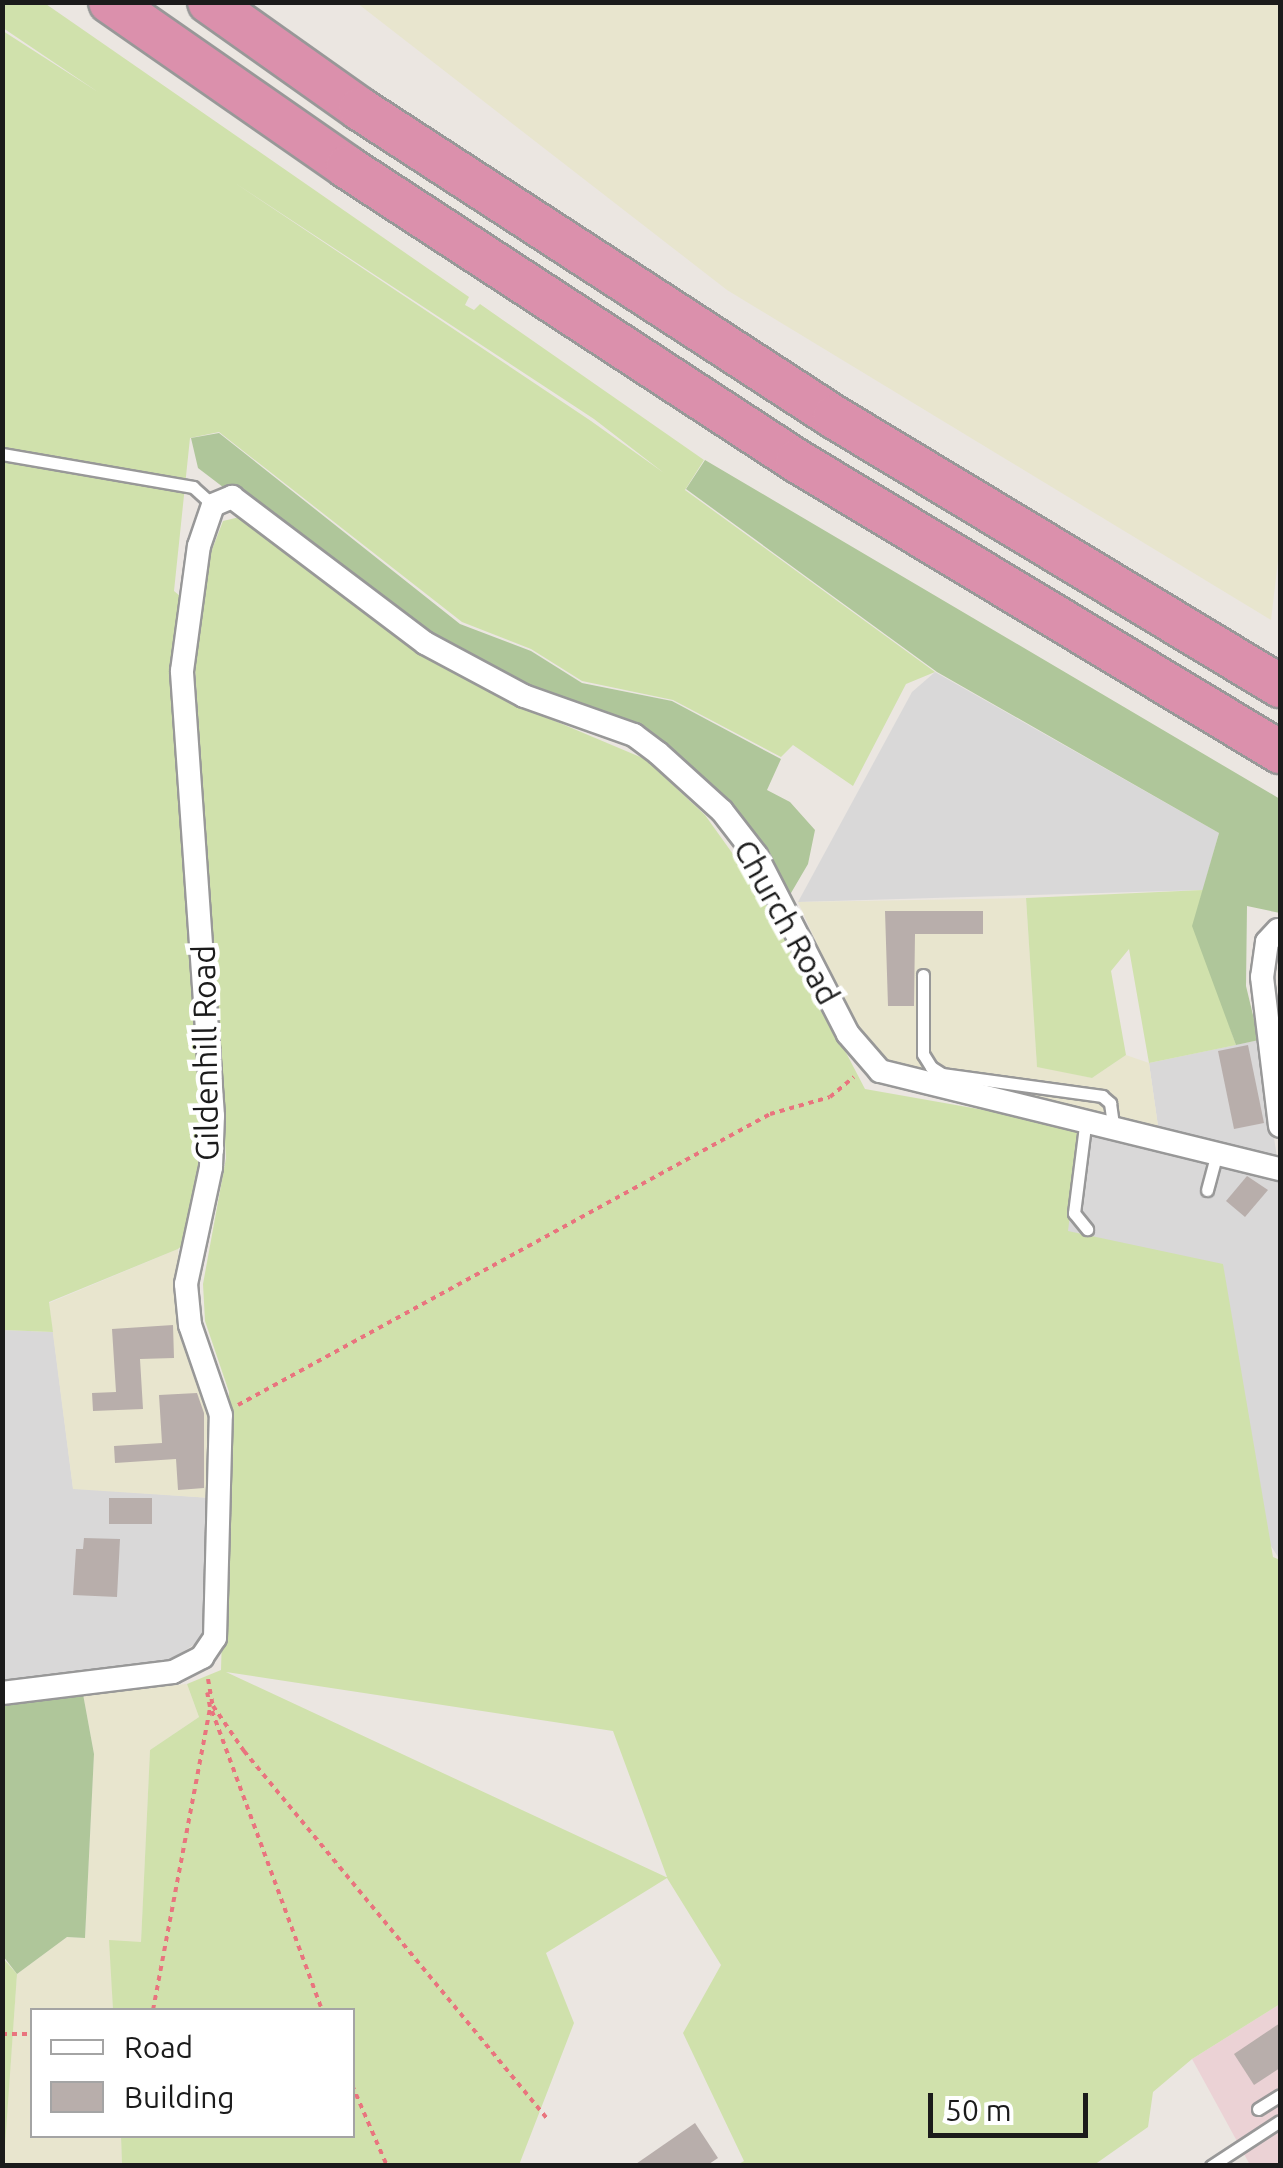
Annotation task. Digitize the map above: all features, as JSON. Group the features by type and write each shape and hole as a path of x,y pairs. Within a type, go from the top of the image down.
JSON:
{"highway":[{"path":"110,2 347,167 781,451 1280,752"},
{"path":"208,2 360,109 834,417 1280,686"}],"street":[{"name":"Church Road","path":"213,505 240,498 425,643 524,696 634,736 658,753 722,812 756,856 848,1034 871,1063"},
{"name":"Gildenhill Road","path":"202,1657 215,1638 220,1415 190,1325 186,1284 211,1167 213,1116 182,671 188,602 213,505"},
{"path":"1278,930 1266,942 1262,976 1280,1126"},
{"path":"871,1063 897,1075 1113,1124 1280,1170"},
{"path":"2,1693 174,1672 202,1657"}],"lane":[{"path":"2,454 193,488 213,505"},
{"path":"923,975 922,1054 931,1067 942,1074 1102,1096 1113,1124"},
{"path":"1086,1118 1074,1213 1087,1229"},
{"path":"1208,1190 1217,1152"},
{"path":"1258,2109 1280,2095"},
{"path":"1211,2166 1280,2121"}],"path":[{"path":"220,1415 770,1114 830,1097 871,1063"},
{"path":"202,1657 210,1707 321,2008"},
{"path":"202,1657 213,1706 244,1751 548,2120"},
{"path":"153,2008 210,1707"},
{"path":"2,2034 30,2034"},
{"path":"355,2092 387,2166"}],"shaded area":[{"path":"357,3 1280,3 1280,544 1271,620 727,290"},
{"path":"935,672 1219,833 1203,890 798,902 912,692"},
{"path":"1026,898 1037,1066 1092,1078 1126,1055 1149,1063 1158,1126 888,1067 860,1039 798,902"},
{"path":"1259,1040 1280,1177 1280,1560 1067,1231 1081,1127 1158,1126 1149,1063"},
{"path":"178,1249 181,1328 208,1378 211,1498 73,1489 49,1303"},
{"path":"3,1330 53,1332 73,1488 211,1498 206,1637 170,1660 3,1682"},
{"path":"187,1684 199,1717 150,1750 141,1943 110,1941 113,2008 30,2008 30,2138 121,2138 122,2165 3,2166 17,1974 67,1937 85,1938 94,1754 83,1694"},
{"path":"1280,2004 1280,2165 1250,2165 1192,2059"}],"green space":[{"path":"43,2 469,297 465,305 474,310 480,304 704,460 685,490 935,672 906,684 853,786 793,745 781,757 673,700 582,681 531,649 462,622 219,432 190,438 174,591 186,601 211,1117 193,1236 178,1249 49,1302 53,1332 3,1330 3,31 98,92 3,28 3,3","holes":["235,183 594,419 664,473"]},
{"path":"219,433 460,624 531,651 582,683 672,701 781,759 767,790 790,802 815,830 808,864 784,905 660,751 425,641 198,468 191,438"},
{"path":"705,460 1280,799 1280,913 1247,906 1246,986 1259,1040 1236,1045 1192,926 1219,833 937,672 686,489"},
{"path":"248,515 387,628 510,702 645,759 705,815 768,903 865,1089 1081,1127 1068,1231 1223,1264 1273,1557 1280,1560 1280,2004 1192,2059 1153,2092 1148,2127 1094,2165 737,2165 744,2161 683,2033 721,1965 667,1878 546,1953 574,2023 519,2165 122,2165 121,2138 355,2138 355,2008 113,2008 109,1940 141,1942 150,1750 199,1717 187,1684 221,1670 229,1392 205,1321 203,1284 226,1158 195,669 200,581 223,521","holes":["226,1672 613,1731 667,1877"]},
{"path":"1203,890 1194,922 1236,1045 1149,1063 1129,949 1111,971 1126,1055 1092,1078 1037,1067 1026,898"},
{"path":"83,1694 94,1754 85,1938 67,1937 17,1974 3,1956 2,1705"},
{"path":"2,1957 17,1974 4,2160 2,2160"}],"building":[{"path":"885,911 983,911 983,934 915,934 914,1006 888,1006"},
{"path":"1248,1045 1264,1123 1234,1129 1218,1051"},
{"path":"1247,1176 1268,1190 1245,1217 1226,1201"},
{"path":"173,1325 174,1358 140,1359 143,1409 93,1411 92,1393 116,1392 112,1329"},
{"path":"197,1393 204,1413 204,1488 178,1490 176,1459 115,1463 114,1446 162,1443 159,1395"},
{"path":"109,1498 152,1498 152,1524 109,1524"},
{"path":"84,1538 120,1539 117,1597 73,1595 76,1549 83,1549"},
{"path":"1280,2023 1280,2068 1254,2085 1234,2054"},
{"path":"695,2123 718,2158 706,2166 633,2166"}]}
